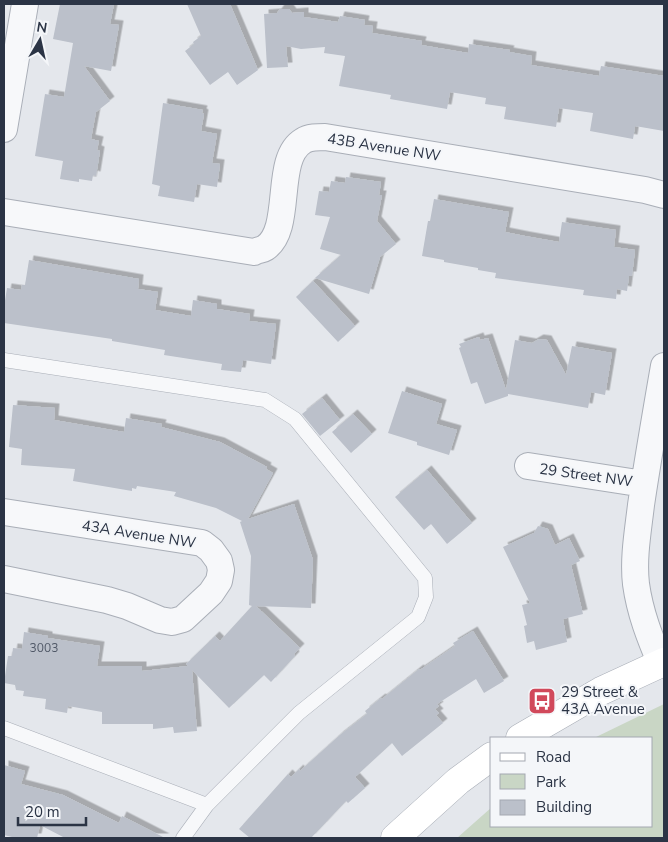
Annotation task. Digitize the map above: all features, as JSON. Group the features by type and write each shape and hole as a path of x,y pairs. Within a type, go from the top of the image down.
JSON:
{"street":[{"path":"4,129 25,4"},
{"name":"43B Avenue NW","path":"4,212 254,252 264,248 275,238 279,224 289,158 303,140 326,137 646,190 664,195"},
{"name":"29 Street NW","path":"662,663 647,631 641,612 636,582 636,556 644,484 664,366"},
{"name":"29 Street NW","path":"528,466 644,484"},
{"name":"43A Avenue NW","path":"4,512 202,543 211,550 219,561 221,570 219,581 211,593 183,619 172,622 160,620 108,600 4,579"},
{"path":"522,737 563,712 630,677 662,663"},
{"path":"395,838 458,781 490,757"}],"lane":[{"path":"4,360 265,400 295,419 425,578 426,597 418,617 300,714 207,805 183,838"},
{"path":"4,728 207,805"}],"green space":[{"path":"664,704 664,838 457,838 490,809 490,827 653,827 653,737 596,737"}],"building":[{"path":"60,4 114,4 110,24 119,25 111,71 84,66 110,101 96,112 91,139 99,141 97,150 100,151 96,176 93,175 92,181 79,179 79,182 60,179 63,161 35,156 45,94 64,97 73,43 53,39"},
{"path":"187,4 230,4 258,70 237,85 228,72 210,85 185,51 201,36"},
{"path":"280,9 289,9 292,13 304,12 304,17 338,22 340,16 365,20 364,25 373,26 372,33 422,41 421,45 468,53 469,44 510,50 509,52 532,56 531,65 599,76 601,66 664,76 664,131 635,126 633,139 590,131 593,113 559,108 556,127 504,119 506,107 485,104 486,98 450,92 447,109 390,99 391,95 339,86 345,56 324,53 325,47 301,49 286,46 288,67 267,68 264,14 277,13"},
{"path":"163,103 203,110 201,131 217,134 212,163 220,164 217,187 197,184 194,202 158,196 160,186 152,184"},
{"path":"346,177 381,182 379,195 382,195 377,221 396,244 380,257 369,294 315,278 341,255 320,249 330,217 315,215 319,191 329,192 331,181 345,183"},
{"path":"434,199 509,212 505,232 559,242 562,222 616,230 614,247 635,250 632,276 629,276 627,291 617,289 616,299 583,295 584,290 495,278 496,273 422,256"},
{"path":"29,260 139,279 138,289 158,292 155,310 191,316 193,300 217,304 217,309 250,314 249,321 276,324 271,364 243,360 241,372 221,370 222,364 164,355 165,350 112,341 112,339 4,323 7,288 21,290 22,285 25,285"},
{"path":"313,281 355,326 338,342 296,297"},
{"path":"479,337 480,340 488,338 506,390 515,340 532,343 539,339 547,340 566,375 572,346 612,353 605,395 591,392 588,408 508,394 508,396 485,404 477,382 471,384 459,348 461,347 459,344"},
{"path":"402,391 442,404 436,424 457,430 449,455 388,433"},
{"path":"322,398 340,420 320,436 302,414"},
{"path":"13,405 55,408 54,420 124,432 126,418 162,424 161,427 220,442 267,467 266,469 273,473 248,519 294,504 313,560 311,608 256,606 300,648 271,682 264,675 229,708 192,670 197,731 174,733 173,727 153,729 153,724 102,724 102,712 68,706 67,713 45,709 46,699 23,696 24,691 16,690 15,685 4,683 8,656 12,656 13,648 22,649 24,632 48,636 48,638 100,646 97,666 142,666 142,671 188,666 186,664 215,636 220,641 252,606 249,605 251,556 240,522 242,521 216,508 174,496 176,492 137,486 136,489 132,488 132,491 73,481 75,469 21,465 22,449 9,447"},
{"path":"353,414 372,434 351,453 332,432"},
{"path":"427,470 472,523 447,544 431,524 424,530 395,497"},
{"path":"538,526 548,529 555,545 569,538 580,561 571,565 583,614 563,619 567,642 536,650 534,641 527,643 524,626 527,625 522,605 530,603 503,547 534,533"},
{"path":"473,631 504,681 484,693 476,679 437,704 439,706 435,709 439,713 436,715 443,723 402,756 392,743 355,777 365,788 348,803 346,801 311,838 250,838 239,829 288,774 291,777 299,769 300,771 340,735 367,714 365,711 381,698 419,669 455,646 453,643"},
{"path":"4,765 25,771 21,784 63,795 119,823 122,816 165,838 65,838 40,825 37,838 16,838 4,835"}],"place":[{"name":"29 Street & 43A Avenue","path":"542,701"}]}
